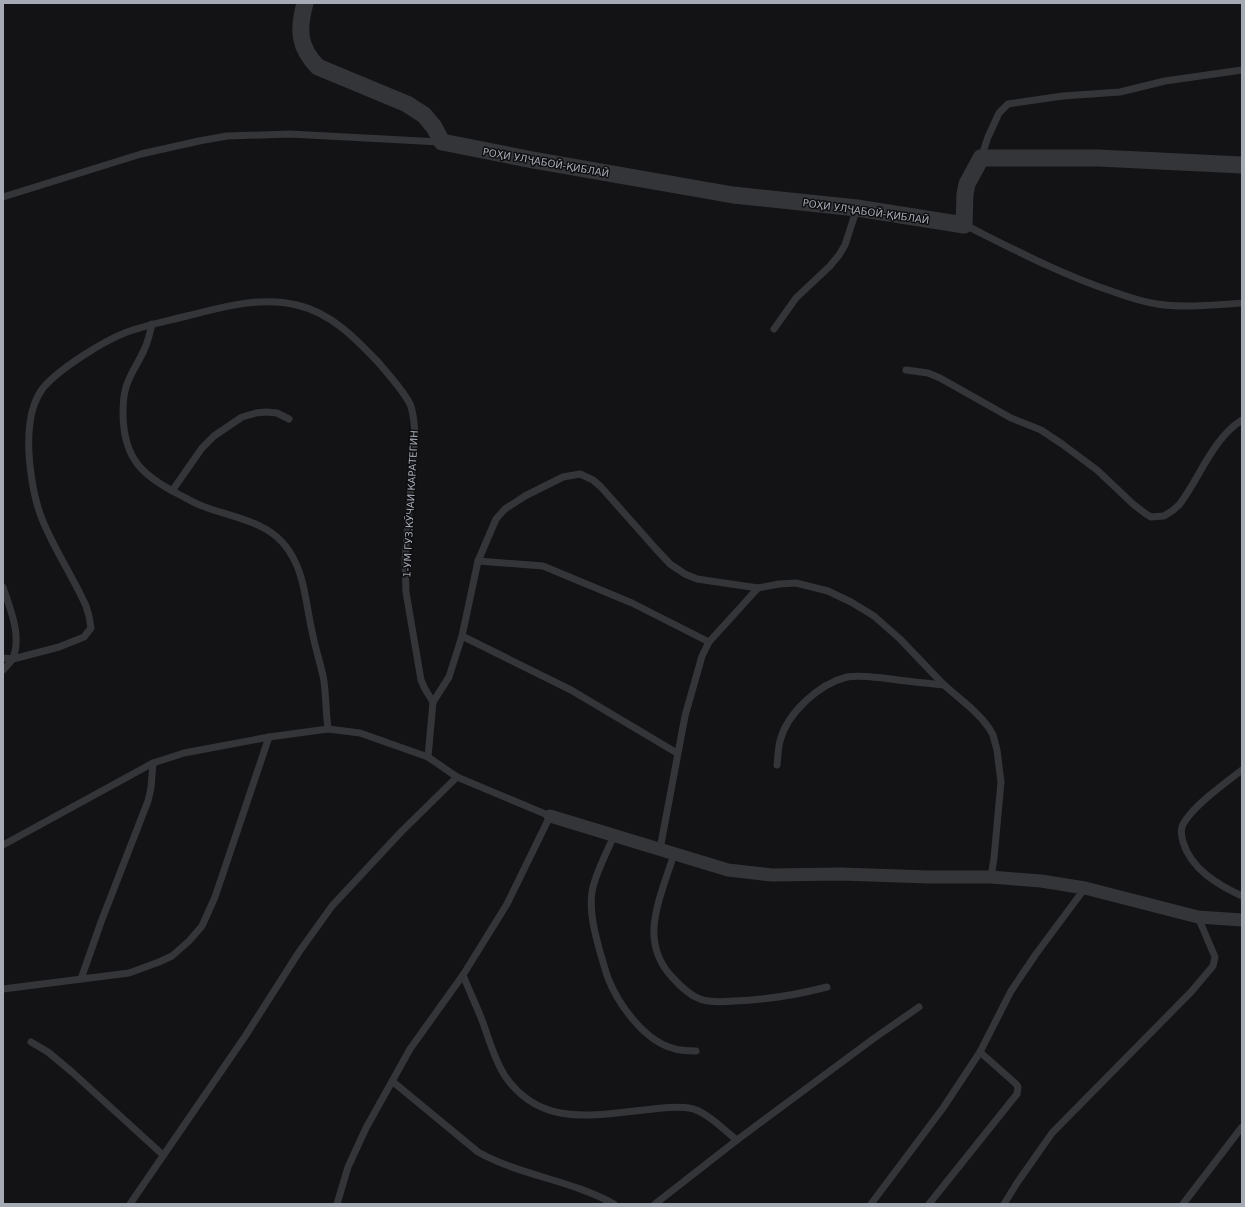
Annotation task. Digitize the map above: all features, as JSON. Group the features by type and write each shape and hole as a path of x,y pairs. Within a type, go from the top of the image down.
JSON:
{"street":[{"path":"305,3 300,30 302,44 308,57 318,67 407,104 424,115 434,127 442,142"},
{"name":"РОҲИ УЛҶАБОЙ-ҚИБЛАӢ","path":"442,142 533,160 733,195 857,208 964,225"},
{"path":"964,225 967,184 981,158 1098,158 1242,165"},
{"path":"550,816 728,870 772,875 841,874 929,877 991,877 1041,881 1085,888 1198,916 1242,920"}],"lane":[{"path":"981,158 988,137 999,113 1008,104 1063,96 1120,92 1165,81 1242,70"},
{"path":"3,197 141,154 199,140 226,136 290,134 442,142"},
{"path":"774,329 796,298 830,266 839,255 845,245 857,208"},
{"path":"964,225 1041,263 1094,286 1130,298 1168,306 1242,302"},
{"name":"1-УМ ГУЗ.КӮЧАИ КАРАТЕГИН","path":"13,659 59,647 84,637 90,628 86,606 52,542 41,518 35,496 30,461 30,423 34,404 43,388 60,371 90,351 126,332 152,324 240,304 273,301 314,310 342,327 359,342 399,388 410,404 414,418 415,434 405,560 406,592 421,680 432,702"},
{"path":"152,324 145,350 129,378 125,390 123,404 124,432 130,451 137,464 151,478 204,507 261,527 276,536 291,553 303,584 312,631 324,680 328,729"},
{"path":"906,370 928,373 940,378 1010,418 1041,430 1096,470 1133,504 1151,517 1164,516 1179,505 1229,429 1242,420"},
{"path":"172,490 202,448 214,436 242,417 256,412 266,412 277,414 289,419"},
{"path":"428,757 432,702 449,677 462,636 478,561 496,519 505,509 525,496 563,477 580,474 593,480 601,487 670,564 685,574 697,579 758,588 779,584 796,583 828,591 851,602 874,616 900,639 944,685 971,708 982,719 991,732 997,750 1001,782 991,877"},
{"path":"478,561 543,566 632,603 709,642"},
{"path":"3,587 15,626 16,641 13,659 3,670"},
{"path":"660,850 685,716 696,674 709,642 758,588"},
{"path":"462,636 571,690 678,753"},
{"path":"3,658 13,659"},
{"path":"776,765 780,740 791,718 802,704 814,694 833,682 848,677 864,676 944,685"},
{"path":"3,845 153,763 184,753 269,737 328,729 360,733 428,757 457,777 550,816 507,904 463,975 410,1049 366,1128 348,1167 339,1203"},
{"path":"3,989 129,973 172,956 189,941 202,926 215,897 269,737"},
{"path":"81,979 101,922 148,801 151,788 153,763"},
{"path":"1242,770 1193,811 1184,821 1181,828 1181,835 1186,851 1192,862 1204,873 1242,896"},
{"path":"130,1204 246,1035 299,952 332,906 401,832 457,777"},
{"path":"614,835 592,892 592,914 595,934 608,977 614,992 635,1022 656,1040 671,1048 696,1051"},
{"path":"674,854 656,911 654,929 656,953 664,969 689,994 702,1000 720,1002 755,1000 799,994 827,987"},
{"path":"871,1204 943,1108 980,1052 1011,991 1036,954 1085,888"},
{"path":"1004,1204 1052,1133 1175,1008 1213,966 1215,957 1198,916"},
{"path":"463,975 482,1020 488,1041 505,1076 533,1103 547,1110 564,1114 589,1116 660,1108 690,1108 703,1114 737,1140"},
{"path":"655,1204 737,1140 873,1039 919,1007"},
{"path":"31,1042 48,1052 72,1072 163,1155"},
{"path":"929,1204 1017,1094 1018,1087 1016,1084 980,1052"},
{"path":"392,1081 478,1152 499,1163 572,1185 602,1197 614,1204"},
{"path":"1183,1204 1242,1127"}]}
